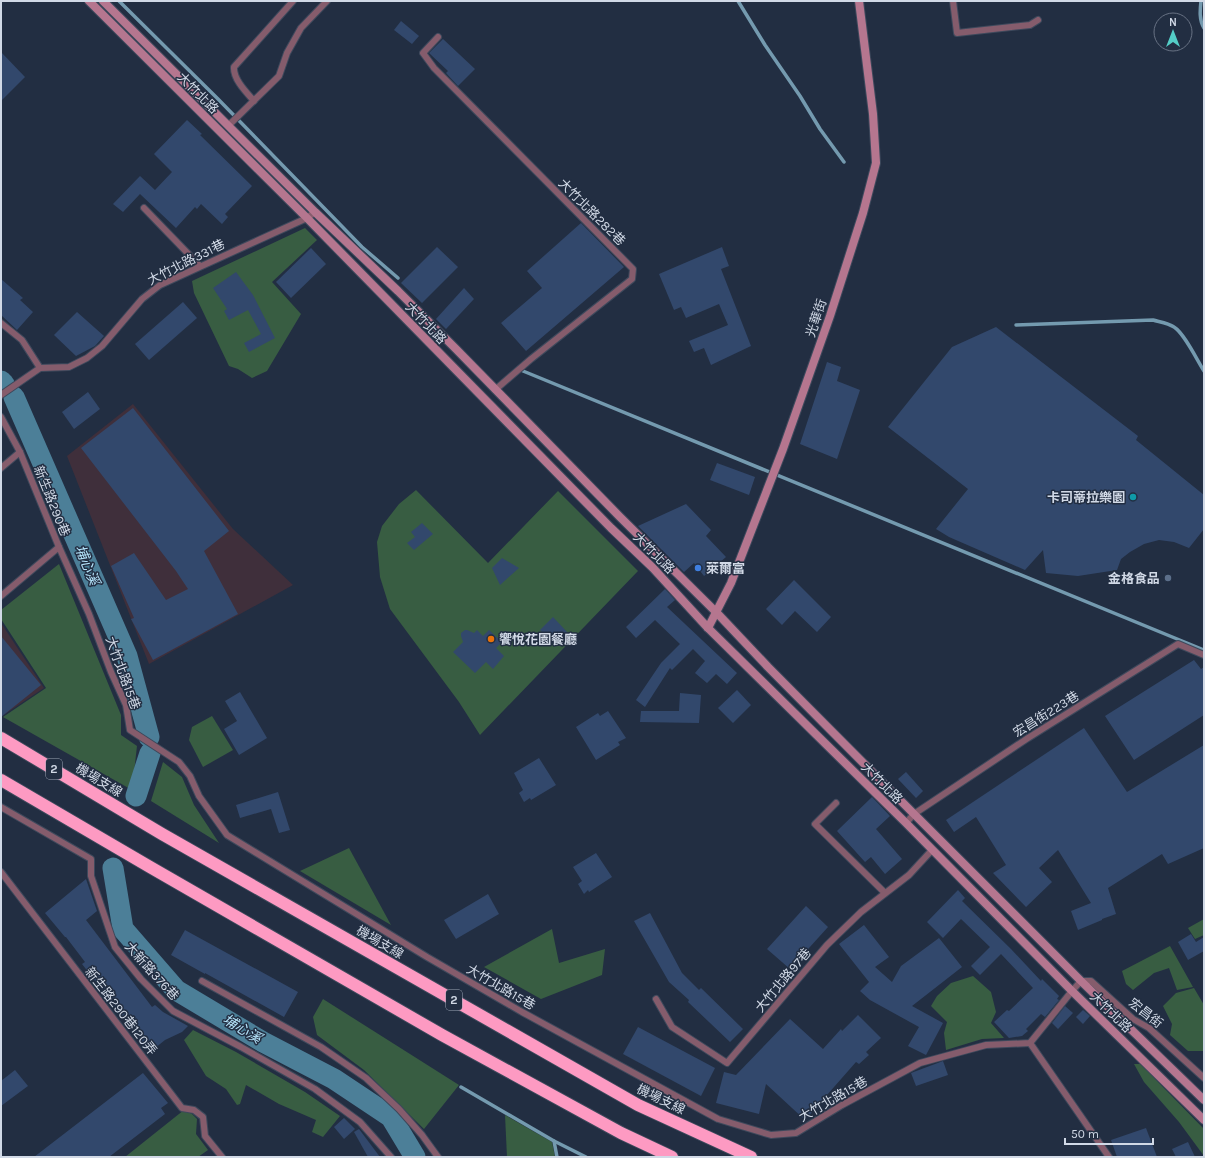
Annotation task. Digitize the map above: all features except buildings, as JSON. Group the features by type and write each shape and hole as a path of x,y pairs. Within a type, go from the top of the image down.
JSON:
{"highway":[{"name":"機場支線","path":"1,738 162,834 638,1105 751,1157"},
{"path":"1,780 442,1034 621,1133 672,1157"}],"street":[{"name":"大竹北路","path":"89,1 307,218 556,473 652,568 708,628 906,823 1072,991 1204,1120"},
{"name":"大竹北路","path":"103,1 315,212 398,291 914,814 1081,981 1204,1100"},
{"name":"光華街","path":"708,628 731,583 759,511 830,316 860,221 876,163 873,114 859,1"}],"lane":[{"path":"254,101 235,75 234,67 292,1"},
{"path":"228,126 279,76 287,53 297,34 305,23 327,1"},
{"path":"953,1 957,33 1030,25 1038,20"},
{"name":"大竹北路282巷","path":"438,37 423,53 434,68 633,269 632,278 531,359 495,390"},
{"path":"144,208 200,266"},
{"name":"大竹北路331巷","path":"40,368 69,367 87,358 102,346 142,299 160,285 307,218 315,212"},
{"path":"1,323 22,340 40,368 1,395"},
{"name":"新生路290巷","path":"1,417 20,452 59,547 1,596"},
{"path":"1,468 20,452"},
{"name":"大竹北路15巷","path":"59,547 90,614 111,672 126,705 130,730 179,762 190,776 199,796 227,835 407,945 495,996 718,1119 771,1135 796,1133 842,1105 920,1063 986,1045 1030,1043"},
{"name":"宏昌街223巷","path":"906,823 914,814 1028,738 1178,644 1204,655"},
{"path":"836,803 815,824 885,893"},
{"name":"大新路376巷","path":"1,807 91,859 91,876 115,947 140,979 173,1012 241,1047 315,1089 360,1122 391,1157"},
{"name":"大竹北路97巷","path":"656,999 672,1027 727,1063 827,945 861,912 909,875 932,850"},
{"name":"新生路290巷120弄","path":"1,872 182,1108 194,1110 203,1117 205,1136 222,1157"},
{"path":"202,981 321,1047 366,1078 399,1109 418,1130 438,1157"},
{"path":"1081,981 1030,1043 1109,1157"},
{"name":"宏昌街","path":"1081,981 1091,981 1133,1020 1150,1028 1204,1078"}],"shaded area":[{"path":"133,404 233,529 293,585 149,664 67,456"},
{"path":"1,623 44,688 2,716 1,716"}],"green space":[{"path":"305,228 317,240 272,282 301,314 267,371 252,378 238,369 229,366 194,293 192,281"},
{"path":"416,490 488,563 558,491 638,571 480,735 459,702 390,609 380,577 377,542 382,526 399,504"},
{"path":"59,564 121,715 121,735 137,746 132,790 3,717 46,688 1,619 1,610"},
{"path":"212,716 233,750 203,767 189,740 192,727"},
{"path":"163,762 182,777 194,805 219,843 151,801"},
{"path":"349,848 391,925 300,871"},
{"path":"1204,919 1204,935 1195,939 1188,928"},
{"path":"552,929 559,963 605,949 602,975 541,999 484,967"},
{"path":"1170,946 1193,987 1177,990 1169,968 1154,973 1133,990 1126,984 1122,971"},
{"path":"973,976 991,992 996,1012 991,1023 1004,1038 982,1039 946,1050 944,1033 947,1022 931,1006 937,996 951,983"},
{"path":"1194,988 1204,1005 1204,1051 1188,1051 1170,1035 1172,1024 1163,1006 1176,993"},
{"path":"323,999 459,1085 424,1129 364,1070 317,1035 313,1017"},
{"path":"193,1030 236,1052 305,1092 340,1116 323,1137 312,1132 316,1120 279,1104 246,1085 240,1104 237,1105 226,1089 206,1076 184,1040"},
{"path":"1134,1064 1142,1064 1204,1129 1204,1156 1179,1122 1144,1082"},
{"path":"184,1110 192,1114 197,1119 196,1134 208,1150 198,1157 125,1157"},
{"path":"505,1115 552,1142 555,1157 507,1157"}],"waterway":[{"path":"119,1 218,99 362,247 398,278"},
{"path":"738,1 820,129 844,162"},
{"path":"1201,1 1200,11 1202,25 1204,28"},
{"path":"1016,325 1153,320 1169,324 1178,330 1204,371"},
{"path":"523,371 1204,650"},
{"name":"埔心溪","path":"1,381 4,384"},
{"name":"埔心溪","path":"14,397 127,656 149,737"},
{"path":"136,796 150,753"},
{"name":"埔心溪","path":"113,868 123,929 176,990 263,1042 334,1079 391,1117 415,1157"},
{"path":"461,1087 554,1141 557,1157"},
{"path":"554,1141 586,1157"}],"place":[{"name":"卡司蒂拉樂園","path":"1133,497"},
{"name":"萊爾富","path":"698,568"},
{"name":"金格食品","path":"1168,578"},
{"name":"饗悅花園餐廳","path":"491,639"}]}
